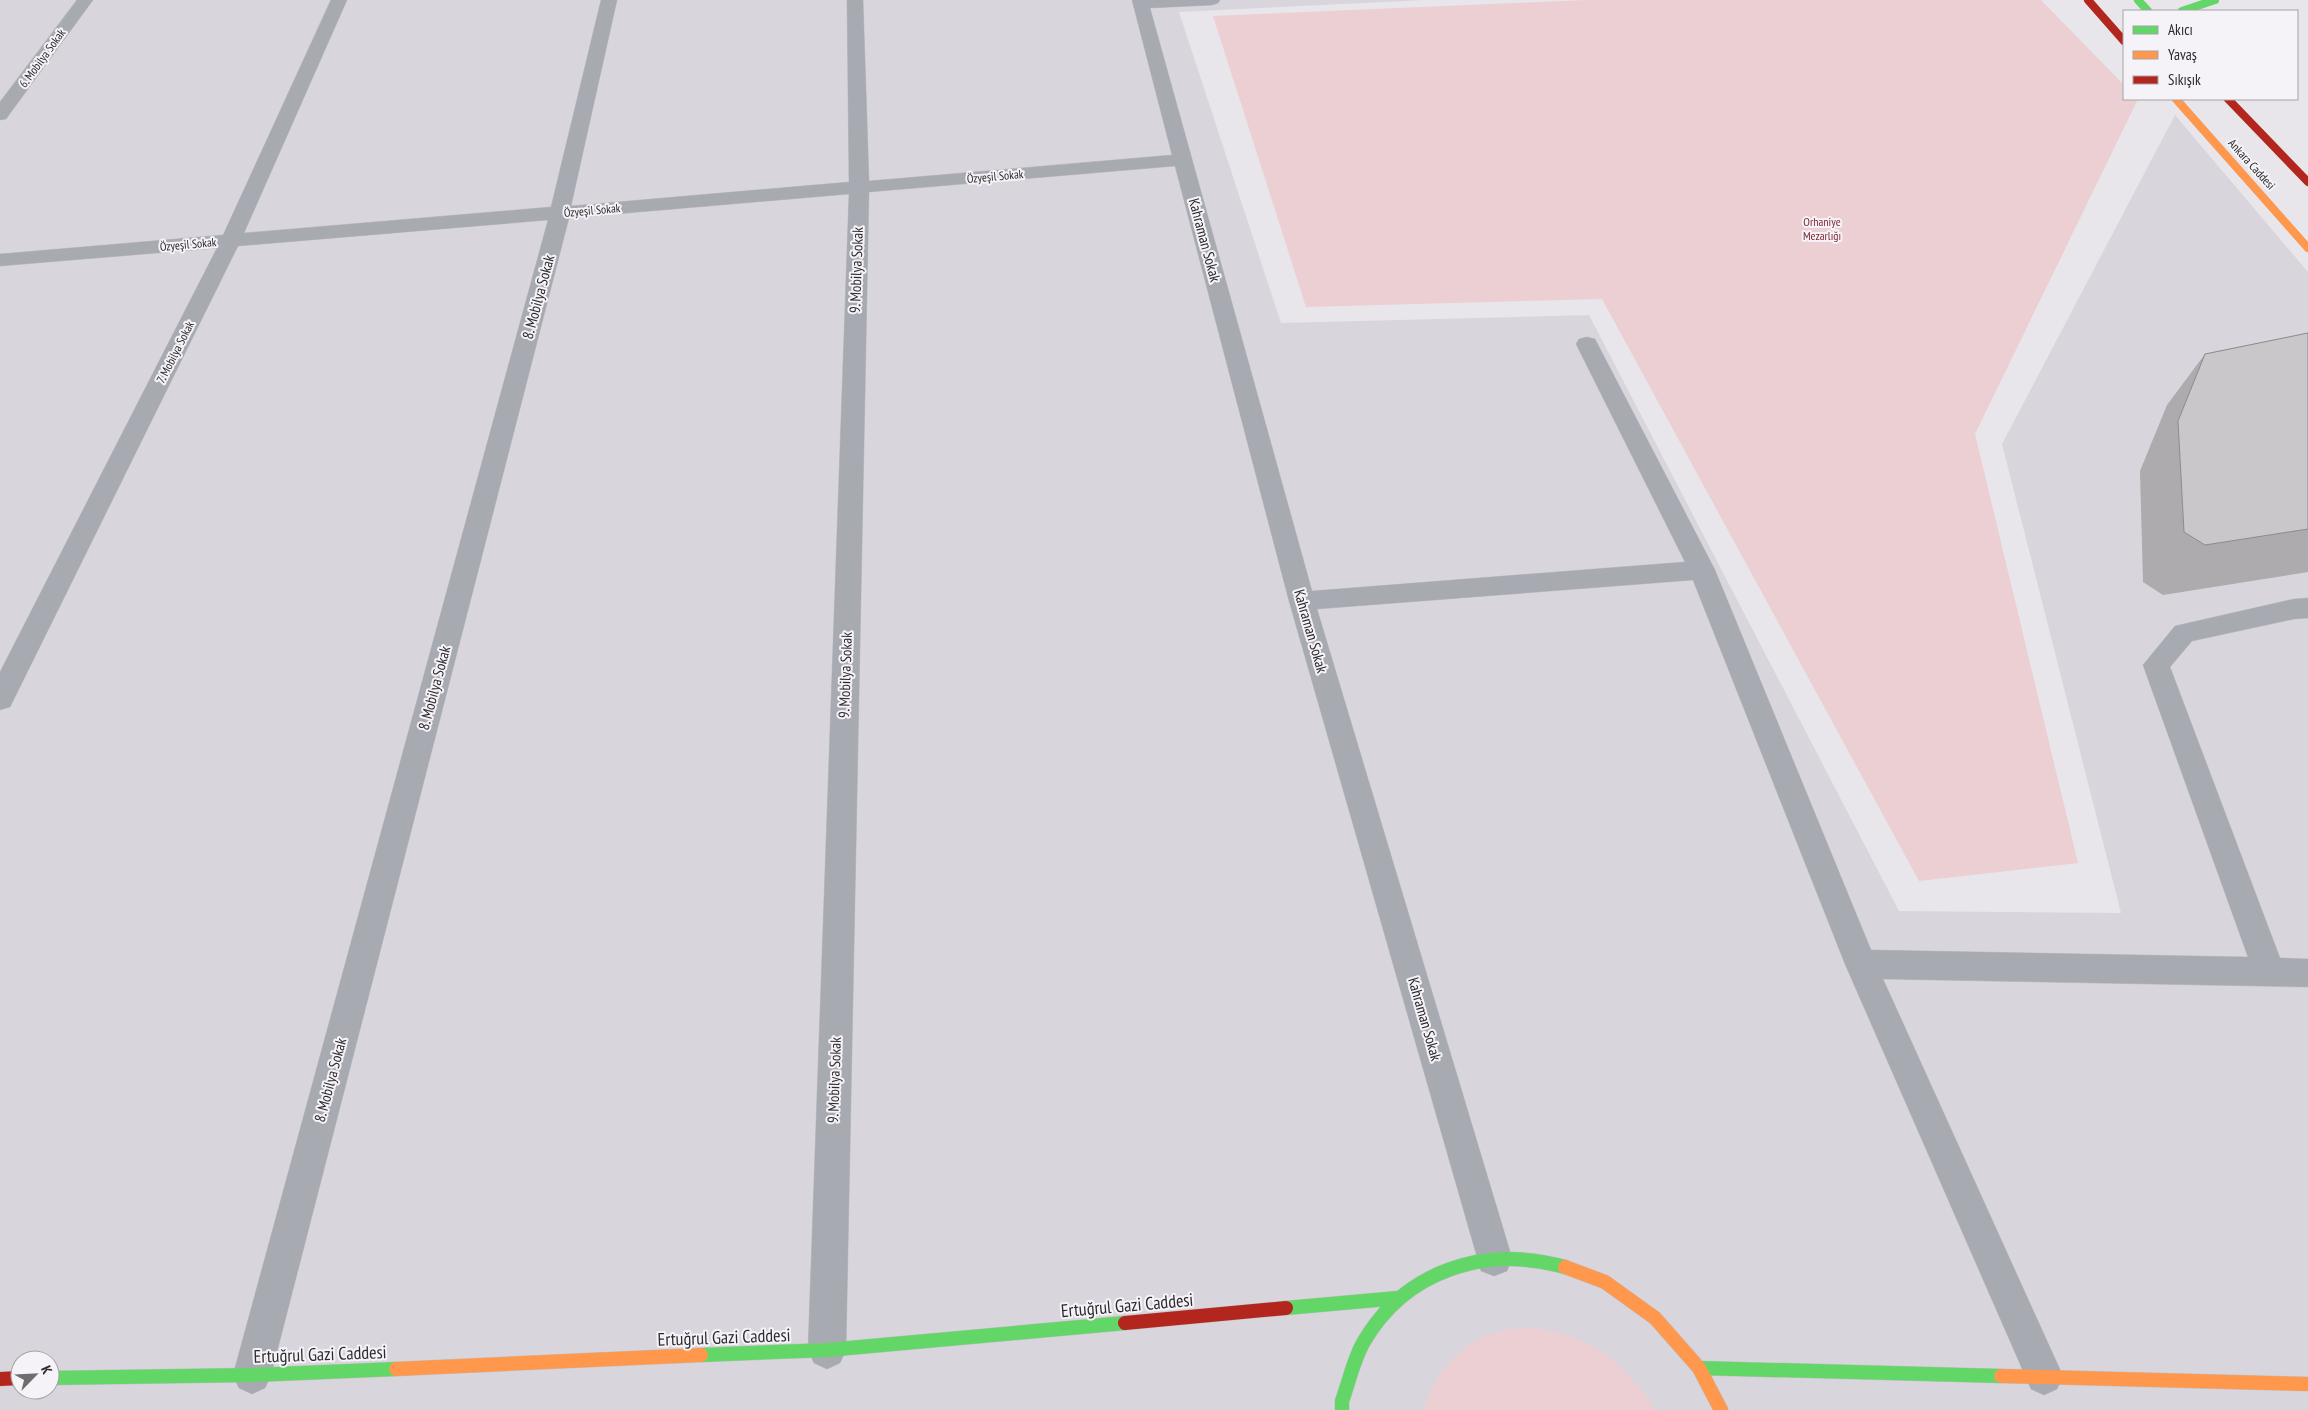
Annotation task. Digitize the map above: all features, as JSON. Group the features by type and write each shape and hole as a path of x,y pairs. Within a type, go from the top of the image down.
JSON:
{"main road":[{"path":"2088,0 2123,40"},
{"path":"2138,0 2147,10"},
{"path":"2185,10 2215,0"},
{"name":"Ankara Caddesi","path":"2177,100 2308,248"},
{"name":"Ankara Caddesi","path":"2229,100 2308,182"},
{"path":"2249,122 2301,158"},
{"path":"1342,1410 1342,1401 1363,1344 1398,1298 1443,1270 1494,1258 1549,1261 1605,1282 1655,1318 1699,1368 1721,1410"},
{"name":"Ertuğrul Gazi Caddesi","path":"60,1378 252,1375 827,1350 1398,1298"},
{"path":"1699,1368 2308,1384"}],"lane":[{"name":"6. Mobilya Sokak","path":"0,115 85,0"},
{"name":"7. Mobilya Sokak","path":"0,698 232,240 339,0"},
{"name":"8. Mobilya Sokak","path":"252,1375 560,213 609,0"},
{"name":"9. Mobilya Sokak","path":"827,1350 859,187 855,0"},
{"path":"1141,2 1212,0"},
{"name":"Kahraman Sokak","path":"1141,2 1302,601 1494,1258"},
{"name":"Özyeşil Sokak","path":"0,260 1183,160"},
{"path":"1587,344 1702,570 1861,964 2044,1376"},
{"path":"1302,601 1702,570"},
{"path":"2269,972 2156,665 2184,633 2294,609 2308,608"},
{"path":"1861,964 2308,973"}],"shaded area":[{"path":"0,0 1425,0 1179,12 1281,323 1589,315 1899,911 2121,913 2002,444 2175,115 2308,272 2308,1410 0,1410"}],"green space":[{"name":"Orhaniye Mezarlığı","path":"1586,0 2041,0 2123,84 2123,100 2138,100 1975,434 2078,863 1919,881 1602,299 1306,307 1213,16"},
{"path":"1535,1328 1561,1333 1582,1341 1607,1355 1639,1387 1655,1410 1424,1410 1434,1384 1451,1360 1462,1350 1487,1335 1500,1331"}],"building":[{"path":"2308,333 2308,529 2205,545 2184,532 2178,421 2205,354"}],"traffic: fast":[{"path":"2138,0 2147,10"},
{"path":"2185,10 2215,0"},
{"path":"1342,1410 1342,1401 1363,1343 1394,1302 1415,1286 1435,1275 1456,1267 1500,1259 1545,1261 1565,1267"},
{"path":"1286,1308 1398,1298"},
{"path":"701,1355 827,1350 1125,1323"},
{"path":"1699,1368 2001,1376"},
{"path":"60,1378 252,1375 396,1369"}],"traffic: slow":[{"path":"2177,100 2308,248"},
{"path":"1565,1267 1605,1282 1655,1318 1699,1368 1721,1410"},
{"path":"396,1369 701,1355"},
{"path":"2001,1376 2308,1384"}],"traffic: jam":[{"path":"2088,0 2123,40"},
{"path":"2229,100 2308,182"},
{"path":"1125,1323 1286,1308"},
{"path":"0,1379 10,1378"}]}
